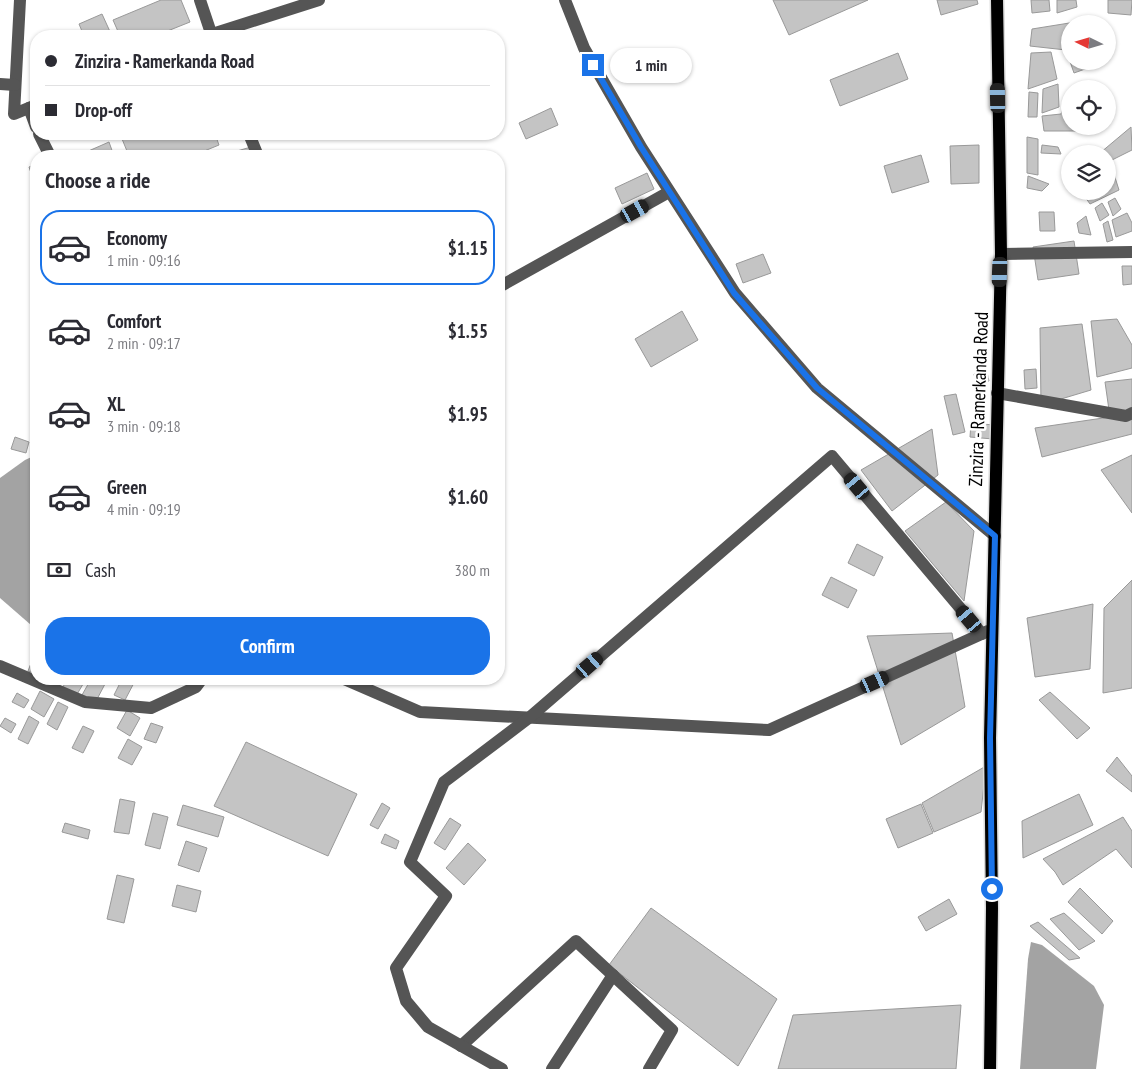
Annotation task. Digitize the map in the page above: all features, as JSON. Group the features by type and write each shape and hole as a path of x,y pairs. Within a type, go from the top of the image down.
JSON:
{"main road":[{"name":"Zinzira - Ramerkanda Road","path":"990,1069 987,632 995,536 1001,254 997,0"}],"street":[{"path":"20,0 14,114 30,108"},
{"path":"200,0 209,30"},
{"path":"226,30 319,0"},
{"path":"565,0 584,48 641,147 734,293 817,388 995,536"},
{"path":"0,84 15,84"},
{"path":"505,284 669,192"},
{"path":"1001,254 1132,252"},
{"path":"997,393 1126,416 1132,413"},
{"path":"358,685 420,712 530,717 769,730 987,632 832,456 530,717 444,782 410,862 446,896 396,968 406,1001 428,1027 502,1069"},
{"path":"0,666 30,679"},
{"path":"45,685 85,702 151,708 197,685"},
{"path":"461,1046 576,941 672,1030 649,1069"},
{"path":"552,1069 613,975"}],"shaded area":[{"path":"30,458 30,624 0,598 0,478"},
{"path":"1031,942 1042,945 1094,986 1104,1005 1096,1069 1020,1069 1028,959"}],"building":[{"path":"161,0 181,0 190,22 170,30 117,30 113,20"},
{"path":"773,0 868,0 789,35"},
{"path":"937,0 977,0 978,4 941,15"},
{"path":"1031,0 1049,0 1050,11 1032,13"},
{"path":"1057,0 1076,0 1077,7 1057,13"},
{"path":"1108,0 1132,0 1131,15 1108,13"},
{"path":"102,14 109,30 82,30 79,24"},
{"path":"1061,24 1061,49 1030,46 1032,29"},
{"path":"1051,52 1057,79 1028,89 1031,53"},
{"path":"898,53 908,79 840,106 830,80"},
{"path":"1058,84 1059,107 1042,113 1043,89"},
{"path":"1029,92 1038,93 1037,117 1028,117"},
{"path":"551,108 558,125 526,139 519,123"},
{"path":"1061,114 1061,131 1044,131 1042,116"},
{"path":"1131,127 1132,150 1116,158 1116,145 1110,145"},
{"path":"1027,137 1038,139 1038,175 1027,173"},
{"path":"122,140 217,140 219,145 207,150 127,150"},
{"path":"109,142 112,150 91,150"},
{"path":"979,145 979,183 951,184 950,146"},
{"path":"1042,145 1058,147 1061,154 1041,153"},
{"path":"251,147 252,150 240,150"},
{"path":"921,155 929,182 892,193 884,166"},
{"path":"647,173 654,189 622,204 615,188"},
{"path":"1028,176 1049,184 1042,191 1027,188"},
{"path":"1116,181 1119,190 1116,191"},
{"path":"1087,200 1098,200 1090,204"},
{"path":"1116,200 1121,209 1113,216 1108,202"},
{"path":"1102,203 1109,215 1100,221 1095,208"},
{"path":"1039,212 1054,212 1055,231 1040,231"},
{"path":"1127,213 1132,223 1132,231 1116,237 1112,220"},
{"path":"1086,216 1091,235 1079,233 1077,223"},
{"path":"1108,221 1113,240 1107,242 1103,224"},
{"path":"1074,241 1079,274 1038,280 1033,247"},
{"path":"763,254 771,273 743,283 736,264"},
{"path":"1122,266 1132,266 1132,284 1123,285"},
{"path":"682,311 698,340 651,367 635,339"},
{"path":"1117,319 1132,345 1132,368 1097,377 1091,321"},
{"path":"1082,324 1091,390 1041,405 1040,328"},
{"path":"1036,369 1037,388 1025,389 1024,370"},
{"path":"987,372 989,381 976,383 974,374"},
{"path":"1132,379 1132,434 1042,457 1035,428 1110,417 1105,382"},
{"path":"956,394 965,432 953,435 944,396"},
{"path":"971,423 994,425 993,439 970,437"},
{"path":"932,429 938,475 892,511 861,470"},
{"path":"15,437 29,442 26,453 11,449"},
{"path":"1132,455 1132,513 1101,470"},
{"path":"946,502 974,531 964,601 905,531"},
{"path":"857,544 883,557 874,576 848,563"},
{"path":"831,577 857,590 848,608 822,595"},
{"path":"1132,580 1132,688 1103,693 1104,608"},
{"path":"1093,604 1090,669 1035,677 1027,618"},
{"path":"952,633 965,707 901,745 867,636"},
{"path":"64,685 82,685 76,696 62,689"},
{"path":"88,685 104,685 95,703 82,695"},
{"path":"119,685 133,685 125,700 114,695"},
{"path":"40,691 54,699 44,717 31,709"},
{"path":"1050,692 1090,728 1077,739 1039,700"},
{"path":"17,693 29,700 24,708 12,702"},
{"path":"58,702 68,707 57,730 47,724"},
{"path":"127,710 140,718 130,736 117,728"},
{"path":"29,716 39,722 28,744 18,739"},
{"path":"5,718 16,724 11,733 0,726"},
{"path":"151,723 163,727 156,743 144,739"},
{"path":"83,726 94,731 83,753 72,748"},
{"path":"128,739 142,747 132,765 118,758"},
{"path":"246,742 357,794 328,856 214,806"},
{"path":"1117,757 1132,776 1132,792 1106,771"},
{"path":"986,766 981,812 934,832 922,803"},
{"path":"1079,794 1093,825 1023,858 1022,821"},
{"path":"120,799 135,802 129,834 114,832"},
{"path":"382,803 390,808 378,829 370,825"},
{"path":"921,804 933,833 898,848 886,819"},
{"path":"183,805 224,817 218,837 177,825"},
{"path":"153,813 168,817 160,849 145,845"},
{"path":"1123,817 1132,831 1132,868 1116,849 1063,885 1055,872 1043,859"},
{"path":"450,818 461,825 445,850 434,843"},
{"path":"65,823 90,830 88,839 62,832"},
{"path":"385,834 399,841 396,849 381,843"},
{"path":"186,841 207,848 199,872 178,865"},
{"path":"468,843 486,860 464,885 446,868"},
{"path":"117,875 134,879 124,923 107,919"},
{"path":"177,885 201,891 196,912 172,906"},
{"path":"1080,888 1113,921 1102,934 1068,902"},
{"path":"949,899 957,914 926,931 918,917"},
{"path":"651,908 777,999 738,1066 609,965"},
{"path":"1064,913 1095,941 1079,950 1050,919"},
{"path":"1038,922 1080,958 1069,960 1030,926"},
{"path":"961,1005 956,1069 778,1069 793,1015"}],"route":[{"path":"593,65 641,147 734,293 817,388 995,536 990,738 992,889"}]}
